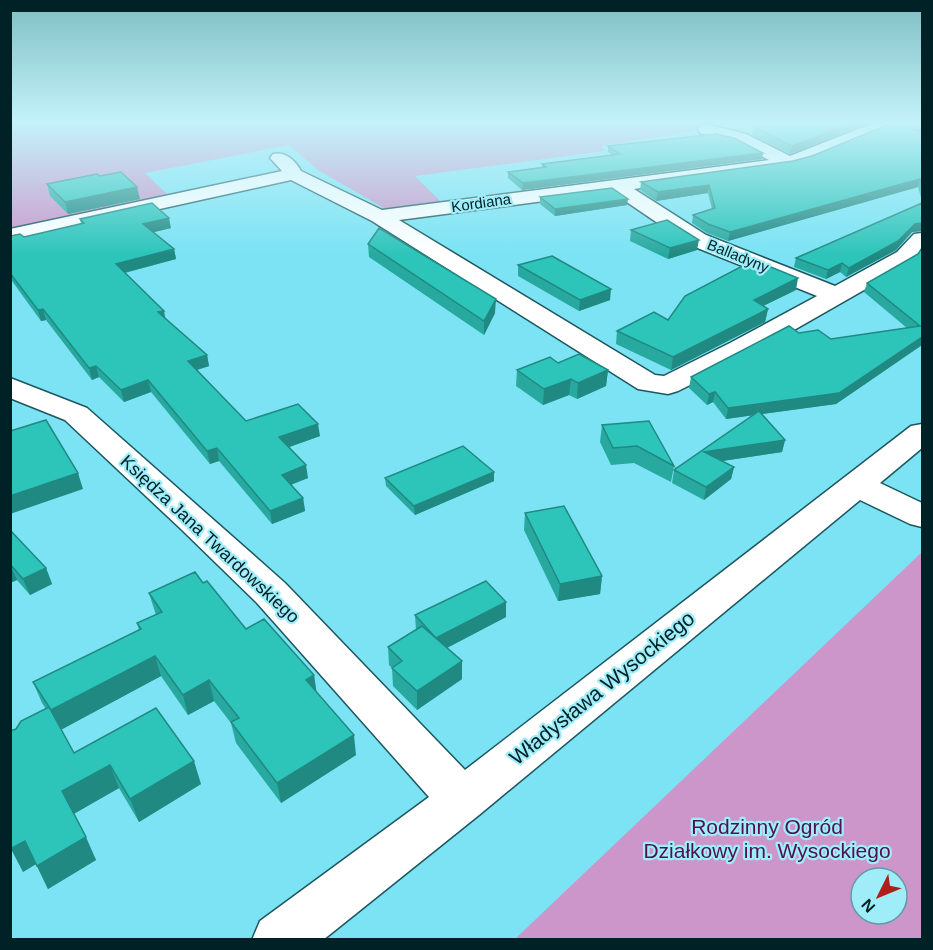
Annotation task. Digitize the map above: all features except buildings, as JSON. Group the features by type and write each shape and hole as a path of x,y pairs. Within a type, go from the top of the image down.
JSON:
{"street":[{"path":"290,166 292,174"},
{"name":"Kordiana","path":"379,216 755,166"},
{"path":"10,236 292,174 379,216 648,383 668,385 905,257 922,240"},
{"name":"Balladyny","path":"615,185 698,240 837,295"},
{"name":"Księdza Jana Twardowskiego","path":"10,387 76,414 272,593 462,800"},
{"name":"Władysława Wysockiego","path":"279,939 462,800 922,434"},
{"path":"856,485 922,516"}],"green space":[{"path":"10,166 179,166 145,173 169,196 11,232"},
{"path":"314,166 488,166 415,176 442,203 389,211"},
{"name":"Rodzinny Ogród Działkowy im. Wysockiego","path":"922,552 922,939 515,939"}]}
